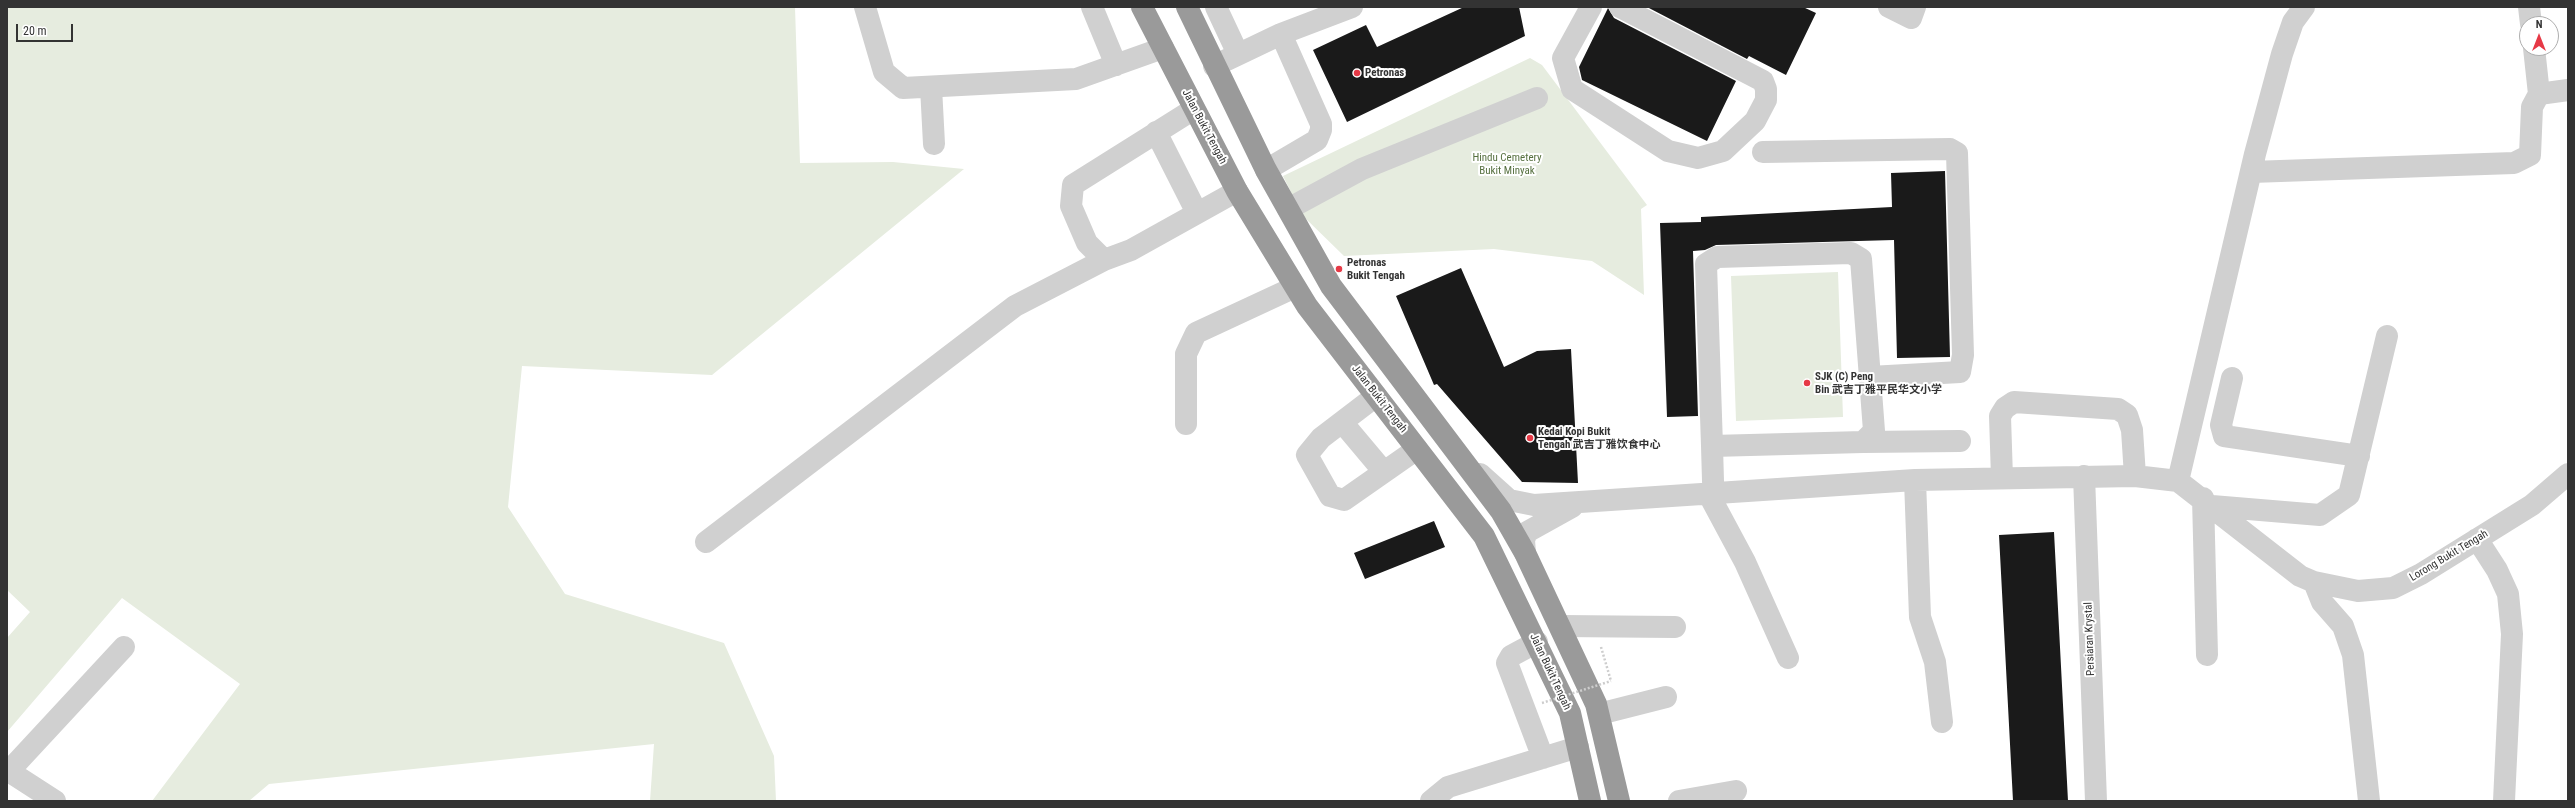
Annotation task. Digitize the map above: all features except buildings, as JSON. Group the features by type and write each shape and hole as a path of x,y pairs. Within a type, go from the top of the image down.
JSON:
{"highway":[{"name":"Jalan Bukit Tengah","path":"1142,7 1238,191 1295,287 1376,396 1484,536 1537,642 1570,713 1590,801"},
{"path":"1187,7 1214,66 1266,170 1331,286 1501,511 1525,553 1561,626 1596,704 1619,801"}],"street":[{"path":"865,7 884,72 903,88 1076,79 1163,48"},
{"path":"1092,7 1116,65"},
{"path":"1216,7 1238,54"},
{"path":"1214,66 1281,34 1352,7"},
{"path":"1591,7 1563,58 1572,89 1668,151 1698,158 1723,151 1755,121 1766,100 1766,90 1763,81 1620,7"},
{"path":"1889,7 1911,18 1915,7"},
{"path":"1455,452 1509,500 1520,504 1534,505 1915,480 2135,476 2178,481 2251,172 2282,54 2293,22 2304,7"},
{"path":"1266,170 1317,140 1321,124 1281,34"},
{"path":"2251,172 2514,163 2530,155 2532,107 2538,94 2535,56"},
{"path":"931,87 934,144"},
{"path":"2538,94 2568,90"},
{"path":"1288,209 1362,169 1537,98"},
{"path":"1104,260 1087,243 1071,206 1073,185 1194,109"},
{"path":"1156,132 1197,213"},
{"path":"1763,152 1950,148 1957,153 1963,355 1960,372 1870,377"},
{"path":"706,542 1015,306 1104,260 1131,250 1238,191"},
{"path":"1788,658 1745,562 1711,493 1712,446 1706,264 1717,257 1851,253 1861,259 1874,431 1863,442"},
{"path":"1186,424 1186,354 1196,333 1295,287"},
{"path":"2207,655 2208,502 2320,515 2349,495 2387,336"},
{"path":"2232,378 2221,425 2224,436 2359,456"},
{"path":"1376,396 1321,438 1307,455 1330,496 1344,500 1417,449"},
{"path":"2002,478 2000,416 2005,408 2014,402 2118,409 2127,415 2132,430 2135,476"},
{"path":"1342,422 1384,472"},
{"path":"1712,446 1960,441"},
{"name":"Lorong Bukit Tengah","path":"2178,481 2208,502 2300,576 2314,582 2358,591 2393,588 2421,574 2532,505 2568,474"},
{"name":"Persiaran Krystal","path":"2084,476 2096,801"},
{"path":"1915,480 1920,617 1935,662 1942,722"},
{"path":"1525,553 1524,540 1527,532 1579,503"},
{"path":"2478,539 2497,570 2508,594 2512,634 2504,801"},
{"path":"2314,582 2322,602 2343,626 2352,649 2370,801"},
{"path":"1561,626 1675,627"},
{"path":"1537,642 1511,656 1507,663 1543,758"},
{"path":"55,801 8,771 124,647"},
{"path":"1599,714 1666,697"},
{"path":"1431,801 1448,787 1578,747"},
{"path":"1679,801 1736,791"}],"path":[{"path":"1542,703 1611,681"}],"green space":[{"path":"7,7 795,7 800,163 893,162 964,169 712,375 522,366 508,507 565,594 724,643 774,756 776,801 650,801 654,744 269,784 249,801 152,801 240,684 122,598 7,732 7,638 30,612 7,590"},
{"name":"Hindu Cemetery Bukit Minyak","path":"1530,58 1542,65 1647,205 1641,209 1644,295 1592,261 1494,249 1344,256 1303,216 1283,176"},
{"path":"1838,272 1843,417 1736,421 1731,276"}],"place":[{"name":"Petronas","path":"1357,73"},
{"name":"Petronas Bukit Tengah","path":"1339,269"},
{"name":"SJK (C) Peng Bin 武吉丁雅平民华文小学","path":"1807,383"},
{"name":"Kedai Kopi Bukit Tengah 武吉丁雅饮食中心","path":"1530,438"}]}
